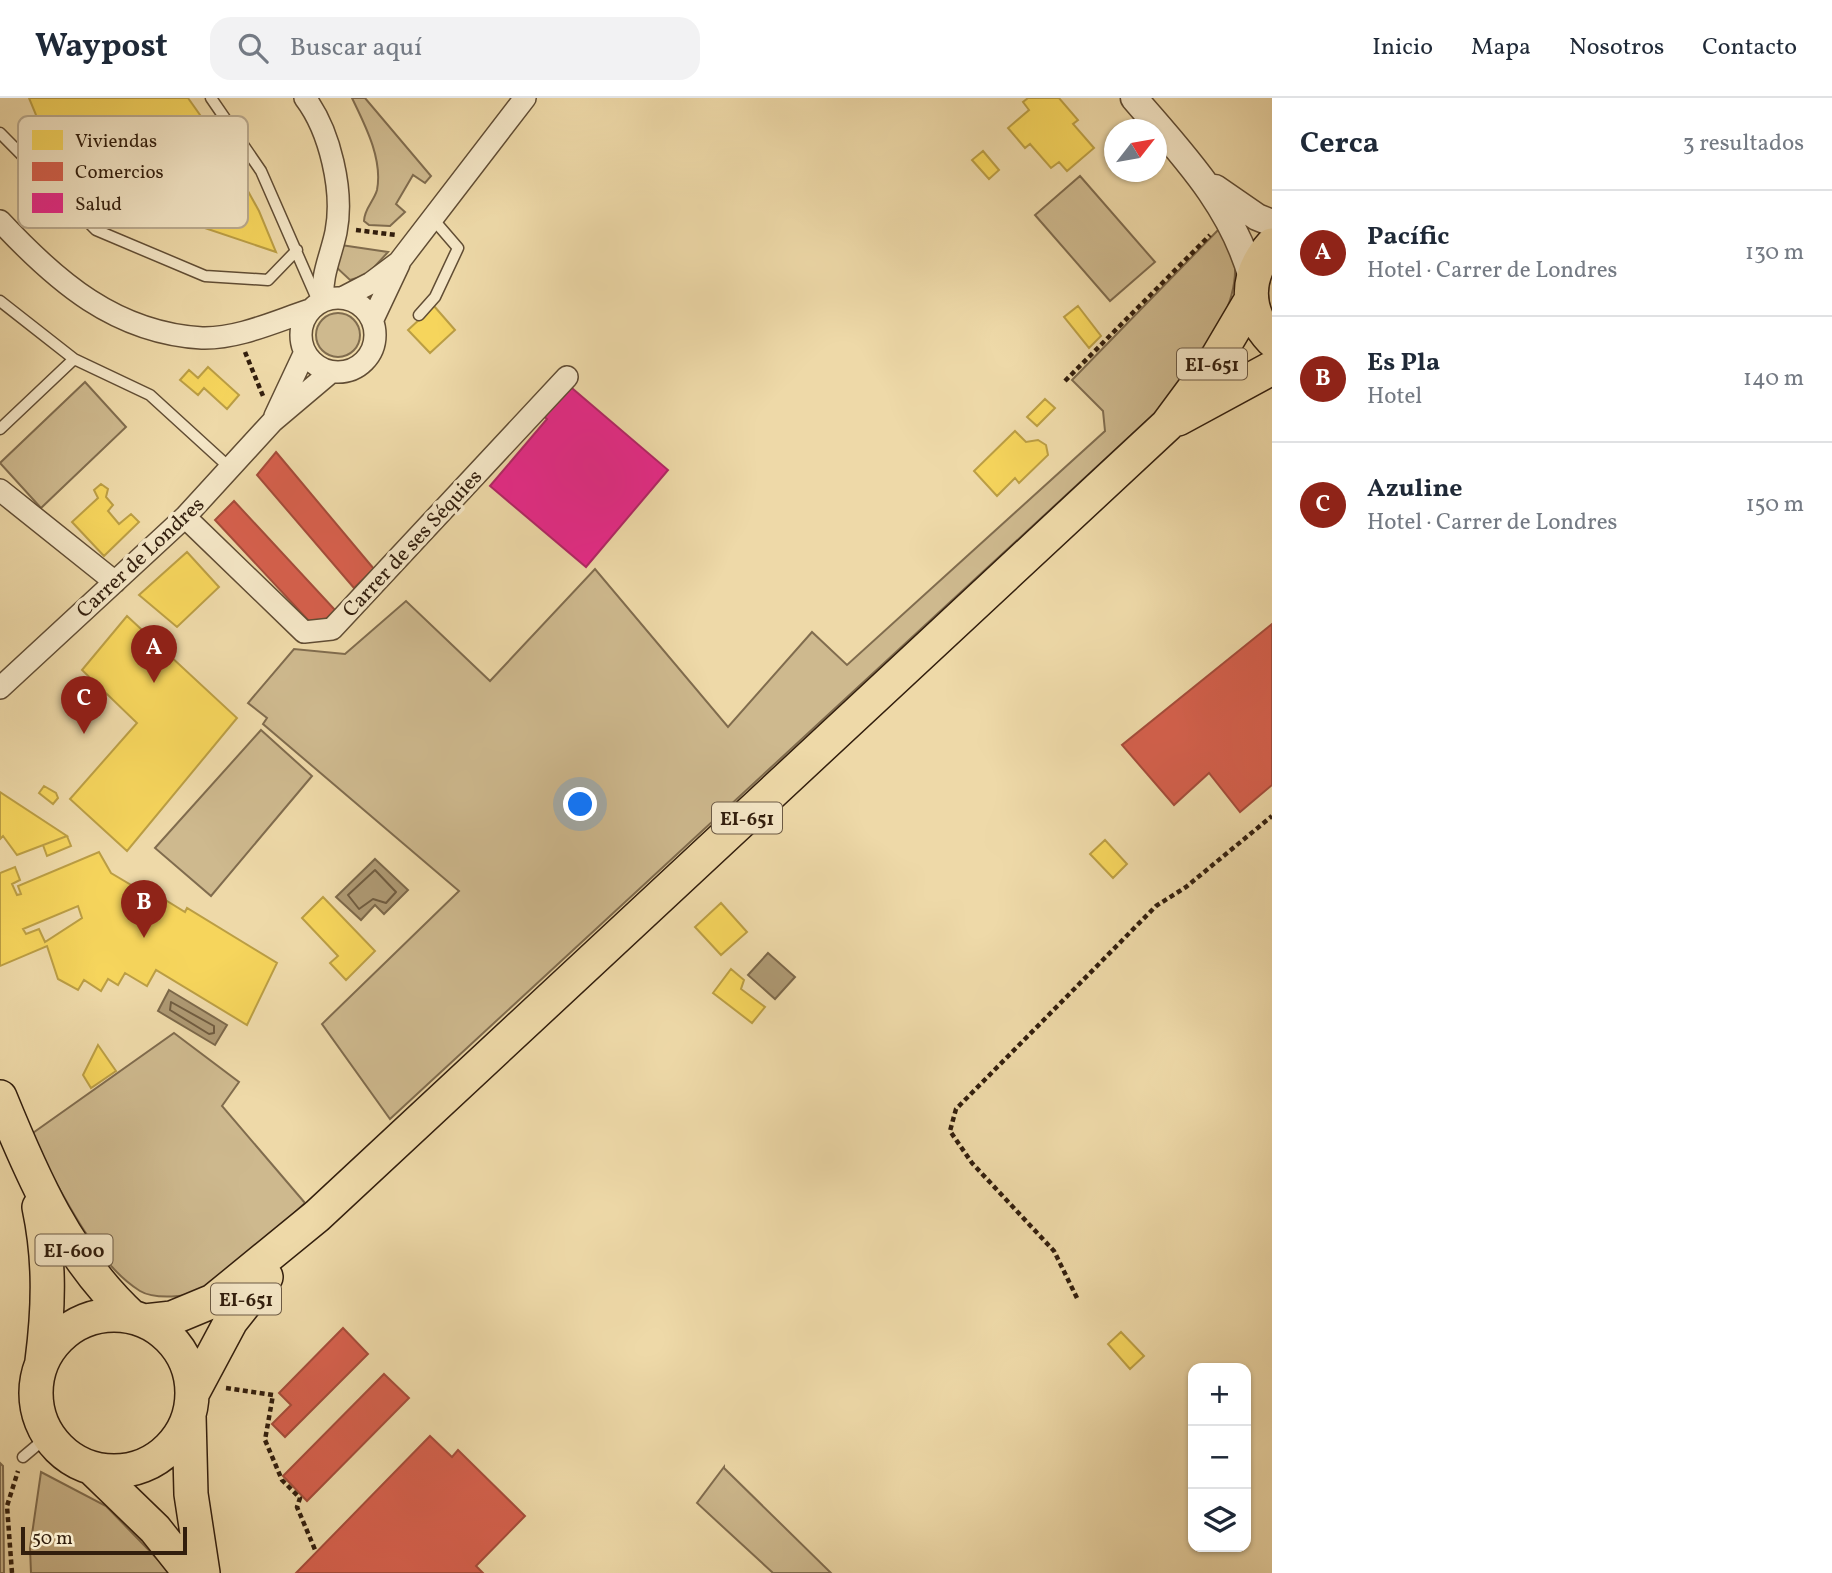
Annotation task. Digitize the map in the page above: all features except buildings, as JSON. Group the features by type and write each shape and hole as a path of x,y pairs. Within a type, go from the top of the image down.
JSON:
{"main road":[{"name":"EI-651","path":"138,1319 172,1318 213,1301 317,1216 1167,425 1218,356 1251,289 1261,258 1272,246"},
{"name":"EI-651","path":"1251,289 1255,316 1272,340"},
{"name":"EI-651","path":"1167,425 1242,381 1272,368"},
{"name":"EI-600","path":"0,1097 31,1172 85,1266 138,1319 170,1339 186,1364 190,1405 191,1493 203,1573"},
{"name":"EI-600","path":"31,1172 46,1244 48,1269 48,1314 36,1399 48,1436 67,1456 92,1468 155,1530 190,1573"},
{"name":"EI-651","path":"190,1405 231,1321 317,1216"},
{"name":"EI-600","path":"42,1361 57,1339 79,1322 105,1315 138,1319"},
{"name":"EI-600","path":"92,1468 122,1471 151,1462 174,1443 190,1405"}],"street":[{"path":"305,98 337,177 336,228 321,279 324,303"},
{"path":"373,318 361,304 324,303 302,323 300,338 305,352 316,365 331,372 345,372 368,358 374,346 373,318 399,262 526,98"},
{"path":"1133,98 1208,183 1228,217 1246,257 1251,289"},
{"path":"1208,183 1257,217 1272,223"},
{"path":"0,221 46,270 97,306 145,328 203,338 238,333 324,303 372,283 399,262"},
{"name":"Carrer de Londres","path":"273,421 305,352"},
{"name":"Carrer de Londres","path":"0,688 185,517 273,421 331,372"},
{"name":"Carrer de ses Séquies","path":"185,517 304,632 332,629 567,377"},
{"path":"0,490 115,582"}],"lane":[{"path":"211,98 223,116"},
{"path":"0,133 18,151"},
{"path":"248,152 261,171 296,250 324,303"},
{"path":"419,315 435,297 458,248 433,219"},
{"path":"94,228 205,276 268,279 296,250"},
{"path":"0,301 74,359 150,395 230,468"},
{"path":"0,429 74,359"},
{"path":"23,1457 48,1436"}],"path":[{"path":"1065,381 1228,217"},
{"path":"336,228 418,238"},
{"path":"1077,1298 1055,1251 971,1163 950,1131 956,1109 1156,906 1186,887 1272,816"},
{"path":"233,1391 273,1395 265,1440 282,1480 300,1498 297,1507 316,1552"},
{"path":"12,1573 14,1560 7,1506 23,1457"}],"shaded area":[{"path":"352,98 365,98 431,176 425,183 413,175 396,204 405,212 390,226 369,225 364,221 377,190 377,166 372,142"},
{"path":"1080,176 1155,262 1110,301 1035,215"},
{"path":"1221,227 1233,252 1235,272 1226,312 1204,351 1168,401 390,1119 322,1024 459,891 263,724 267,718 248,703 294,649 345,654 406,601 490,681 595,569 728,727 812,632 847,665 1105,431 1103,411 1072,380"},
{"path":"341,245 388,252 367,275 350,280 335,266"},
{"path":"338,313 354,319 360,335 354,351 338,357 322,351 316,335 322,319"},
{"path":"85,382 126,427 41,508 0,463"},
{"path":"261,730 312,776 211,896 155,848"},
{"path":"174,1033 239,1082 222,1106 305,1203 244,1261 203,1290 181,1296 154,1296 140,1291 106,1261 64,1198 30,1135"},
{"path":"0,1463 3,1466 4,1573 0,1573"},
{"path":"724,1467 831,1573 773,1573 697,1503"},
{"path":"41,1472 106,1506 171,1573 31,1573 30,1548"}],"water":[{"path":"375,859 408,890 384,914 375,905 361,920 336,897"},
{"path":"768,953 795,977 775,999 748,975"},
{"path":"169,990 227,1025 215,1045 158,1011"}],"place":[{"name":"Pacífic","path":"154,683"},
{"name":"Azuline","path":"84,734"},
{"name":"Es Pla","path":"144,938"}]}
